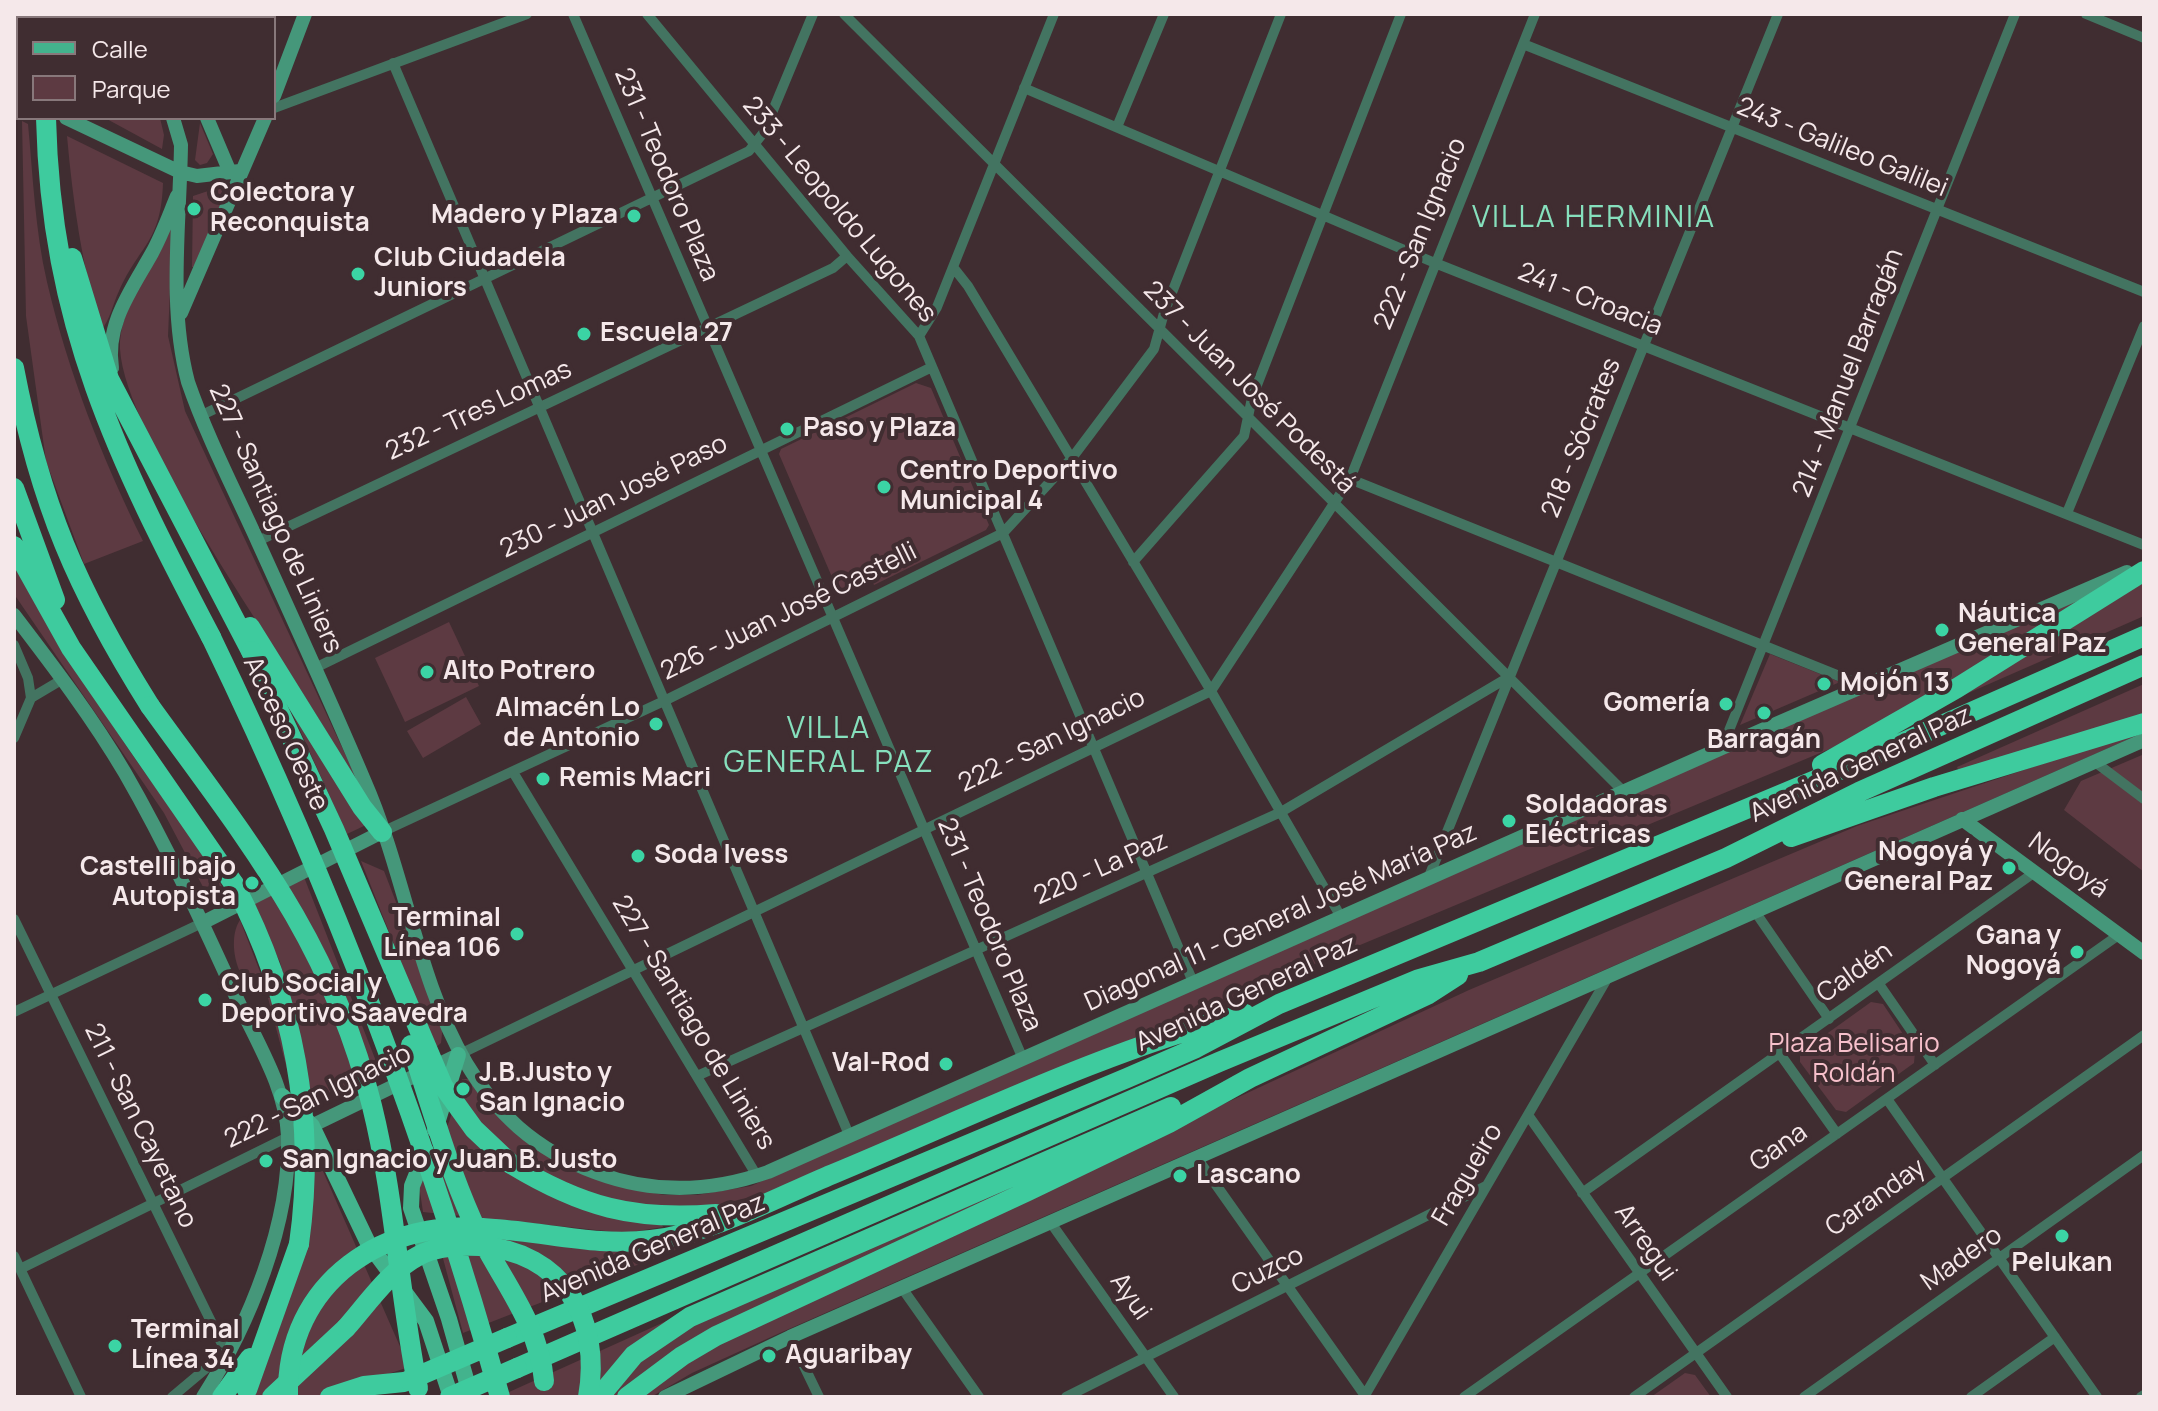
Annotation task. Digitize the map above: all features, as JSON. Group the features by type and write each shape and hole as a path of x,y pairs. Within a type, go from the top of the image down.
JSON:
{"highway":[{"name":"Acceso Oeste","path":"46,122 60,266 86,369 146,513 264,746 333,906 430,1173 500,1397"},
{"path":"48,165 100,359 251,651 334,829 443,1086 474,1129 511,1164 569,1196 634,1215 689,1216 748,1210"},
{"path":"14,368 35,469 50,514 90,604 150,706 285,895 335,993 360,1063 378,1136 413,1387 364,1386 330,1397"},
{"path":"14,488 53,595 102,692"},
{"path":"176,507 362,807 382,832"},
{"path":"14,546 43,603 234,884 266,951 297,1060 306,1172 299,1244 247,1390"},
{"path":"1722,819 1874,737 2144,568"},
{"name":"Avenida General Paz","path":"371,1397 413,1387 507,1338 1169,1060 1279,1004 1722,819 2144,636"},
{"name":"Avenida General Paz","path":"451,1397 1219,1062 1419,979 1479,962 1726,858 1859,792 2144,665"},
{"path":"1726,858 1934,787 2144,723"},
{"path":"381,944 470,1217 537,1341 543,1362 543,1397"},
{"path":"627,1397 716,1336 1155,1130 1250,1078 1427,995 1479,962"},
{"path":"288,1397 289,1361 303,1320 322,1292 351,1263 387,1242 429,1229 494,1229 635,1242 679,1235 748,1210 1012,1098 1188,1029 1279,1004"},
{"path":"599,1397 634,1355 690,1317 1192,1097 1250,1078"},
{"path":"272,1397 346,1328 391,1277 419,1256 444,1247 469,1245 510,1252 536,1262 555,1276 580,1309 587,1326 593,1358 588,1397"},
{"path":"222,1397 269,1328"}],"main road":[{"path":"458,1055 442,1113 412,1186 415,1222 449,1319 471,1397"},
{"path":"282,1096 312,1126 368,1243 426,1321 451,1397"}],"street":[{"path":"276,91 305,14"},
{"path":"276,107 510,17 527,14"},
{"name":"231 - Teodoro Plaza","path":"573,14 1023,1059"},
{"name":"233 - Leopoldo Lugones","path":"647,14 847,256 919,336 1193,982"},
{"path":"200,416 756,147 813,14"},
{"name":"237 - Juan José Podestá","path":"844,14 1624,792"},
{"path":"919,336 933,316 991,164 1054,14"},
{"path":"1117,127 1164,14"},
{"name":"226 - Juan José Castelli","path":"14,1012 202,923 382,832 664,701 1003,533 1072,458 1154,349 1164,313 1281,14"},
{"path":"1133,562 1244,436 1252,398 1401,14"},
{"name":"222 - San Ignacio","path":"20,1269 1211,691 1350,479 1535,14"},
{"name":"218 - Sócrates","path":"1428,879 1778,14"},
{"name":"214 - Manuel Barragán","path":"1722,748 1852,430 2015,14"},
{"path":"2086,14 2144,38"},
{"name":"243 - Galileo Galilei","path":"1523,44 2144,292"},
{"path":"393,63 850,1137"},
{"name":"241 - Croacia","path":"1024,88 1435,263 2144,545"},
{"path":"70,120 180,172 197,176 235,171"},
{"name":"227 - Santiago de Liniers","path":"174,120 181,145 179,350 200,416 375,804 458,1055"},
{"path":"181,120 181,145"},
{"path":"208,120 235,171"},
{"path":"177,321 235,171 264,120"},
{"path":"119,399 111,357 115,324 180,188"},
{"name":"232 - Tres Lomas","path":"258,541 833,268 847,256"},
{"path":"953,267 968,286 1072,458 1341,917"},
{"path":"2067,513 2144,326"},
{"name":"230 - Juan José Paso","path":"315,668 932,367"},
{"path":"1350,479 1864,686"},
{"name":"Diagonal 11 - General José María Paz","path":"458,1055 491,1102 511,1122 533,1140 582,1168 636,1184 664,1188 720,1186 757,1176 1722,748 2144,568"},
{"path":"14,615 63,679 126,775 202,923 282,1096 288,1137 280,1211 254,1299 233,1347 203,1397"},
{"path":"14,645 28,678 31,698 14,738"},
{"name":"220 - La Paz","path":"697,1076 1281,812 1510,677"},
{"path":"31,698 63,679"},
{"path":"665,1397 790,1337 2144,740"},
{"path":"2095,762 2144,799"},
{"name":"227 - Santiago de Liniers","path":"513,772 757,1176"},
{"name":"Nogoyá","path":"1962,819 2144,953"},
{"name":"Caldén","path":"1582,1193 2035,872"},
{"path":"1754,910 1829,1019"},
{"name":"211 - San Cayetano","path":"14,919 221,1342 233,1347"},
{"name":"Gana","path":"1464,1397 2120,934"},
{"name":"Fragueiro","path":"1365,1396 1609,975"},
{"path":"1879,984 1935,1065"},
{"name":"Caranday","path":"1634,1397 2144,1035"},
{"path":"1780,1054 1837,1134"},
{"path":"1887,1099 2097,1397"},
{"name":"Arregui","path":"1528,1115 1727,1397"},
{"name":"Madero","path":"1804,1397 2144,1155"},
{"path":"1197,1158 1365,1396"},
{"name":"Cuzco","path":"1066,1397 1488,1185"},
{"name":"Ayui","path":"1051,1223 1174,1397"},
{"path":"14,1256 81,1397"},
{"path":"902,1288 979,1397"},
{"path":"790,1337 819,1397"},
{"path":"1971,1397 2055,1337"},
{"path":"172,1397 207,1364 233,1347"}],"green space":[{"path":"109,120 160,120 164,135 162,149"},
{"path":"22,121 28,124 40,243 55,316 88,414 143,541 84,564 46,461 26,316"},
{"path":"200,123 213,154 207,163 200,165 195,160"},
{"path":"67,136 163,183 154,231 127,275 101,330 79,234"},
{"path":"220,187 226,189 225,195 195,267 192,267 193,196"},
{"path":"173,220 168,336 185,411 367,801 363,802 323,726 168,474 142,422 125,377 120,341 123,325 135,294 168,235"},
{"name":"Centro Deportivo Municipal 4","path":"916,383 931,388 989,525 986,530 874,585 872,581 847,593 838,591 779,454 781,449"},
{"path":"14,557 89,688 198,847 230,901 212,904 164,813 14,594"},
{"path":"2144,575 2144,616 1932,709"},
{"path":"2103,585 1908,712 1844,743 766,1193 702,1209 639,1209 507,1165 661,1222 663,1227 625,1233 423,1212 419,1185 449,1122 462,1079 468,1079 491,1108 619,1186 664,1195 697,1195 751,1186"},
{"name":"Alto Potrero","path":"449,622 479,686 405,722 375,658"},
{"path":"1770,654 1840,682 1740,725"},
{"path":"2144,684 2144,715 1959,772 1957,767"},
{"path":"282,691 366,825 347,834"},
{"path":"466,697 481,724 423,758 407,731"},
{"path":"2137,732 2138,735 782,1332 692,1373 651,1397 608,1397 624,1375 686,1327 991,1192 1202,1114 1469,990 1857,826"},
{"path":"2142,755 2144,872 2064,810 2081,781"},
{"path":"361,861 384,871 443,1024 441,1043 435,1048"},
{"path":"304,877 381,1074 311,1099 291,1084 268,998 288,993 280,962 251,903"},
{"path":"240,920 269,995 259,993 250,986 238,966 234,941"},
{"name":"Plaza Belisario Roldán","path":"1871,1002 1883,1004 1915,1052 1914,1063 1846,1112 1836,1110 1800,1062 1800,1053"},
{"path":"315,1153 409,1367 319,1397 250,1397 314,1182"},
{"path":"742,1224 463,1333 437,1236 509,1235 564,1244"},
{"path":"713,1300 590,1397 498,1397"},
{"path":"1685,1373 1695,1375 1711,1397 1651,1397"}],"place":[{"name":"Colectora y Reconquista","path":"194,209"},
{"name":"Madero y Plaza","path":"634,216"},
{"name":"Club Ciudadela Juniors","path":"358,274"},
{"name":"Escuela 27","path":"584,334"},
{"name":"Paso y Plaza","path":"787,429"},
{"name":"Centro Deportivo Municipal 4","path":"884,487"},
{"name":"Náutica General Paz","path":"1942,630"},
{"name":"Alto Potrero","path":"427,672"},
{"name":"Mojón 13","path":"1824,684"},
{"name":"Gomería","path":"1726,704"},
{"name":"Barragán","path":"1764,713"},
{"name":"Almacén Lo de Antonio","path":"656,724"},
{"name":"Remis Macri","path":"543,779"},
{"name":"Soldadoras Eléctricas","path":"1509,821"},
{"name":"Soda Ivess","path":"638,856"},
{"name":"Nogoyá y General Paz","path":"2009,868"},
{"name":"Castelli bajo Autopista","path":"252,883"},
{"name":"Terminal Línea 106","path":"517,934"},
{"name":"Gana y Nogoyá","path":"2077,952"},
{"name":"Club Social y Deportivo Saavedra","path":"205,1000"},
{"name":"Val-Rod","path":"946,1064"},
{"name":"J.B.Justo y San Ignacio","path":"463,1089"},
{"name":"San Ignacio y Juan B. Justo","path":"266,1161"},
{"name":"Lascano","path":"1180,1176"},
{"name":"Pelukan","path":"2062,1236"},
{"name":"Terminal Línea 34","path":"115,1346"},
{"name":"Aguaribay","path":"769,1356"}],"district":[{"name":"VILLA HERMINIA","path":"1594,219"},
{"name":"VILLA GENERAL PAZ","path":"829,747"}]}
